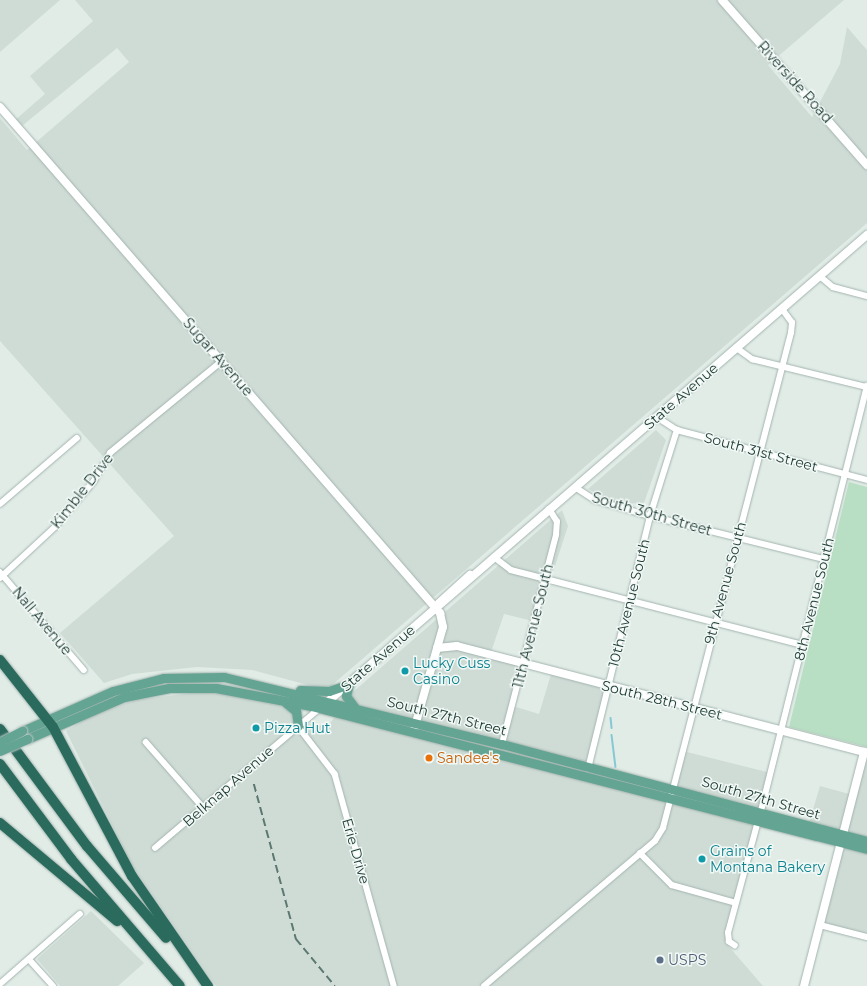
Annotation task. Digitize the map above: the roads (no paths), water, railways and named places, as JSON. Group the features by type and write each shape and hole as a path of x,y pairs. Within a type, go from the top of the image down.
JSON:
{"highway":[{"path":"0,660 50,723 132,876 207,986"},
{"path":"0,729 87,846 207,986"},
{"path":"0,764 71,859 180,986"},
{"path":"0,823 102,907 180,986"}],"main road":[{"name":"Riverside Road","path":"722,0 867,165"},
{"name":"Sugar Avenue","path":"0,107 436,607"},
{"name":"State Avenue","path":"319,709 436,607 460,582 494,557 738,348 867,235"},
{"path":"413,733 441,633 443,619 436,607"},
{"name":"South 28th Street","path":"441,633 457,646"},
{"name":"South 28th Street","path":"437,648 457,646 866,752"},
{"name":"South 27th Street","path":"25,735 113,691 164,678 224,677 278,688 359,710 416,722 673,789 759,816 842,839 867,849"},
{"path":"278,688 328,691 349,684 347,700 359,710"},
{"name":"South 27th Street","path":"50,723 108,701 169,688 216,688 279,699 670,798 759,816"},
{"path":"279,699 296,711 298,726"},
{"path":"0,742 25,735"},
{"path":"0,751 25,735"},
{"path":"804,986 866,752"},
{"name":"South 27th Street","path":"842,839 867,841"}],"street":[{"path":"820,276 833,287 867,296"},
{"name":"9th Avenue South","path":"484,986 660,835 737,537 761,453 781,366 792,326 782,308"},
{"path":"738,348 746,357 867,387"},
{"name":"Kimble Drive","path":"1,575 55,527 94,481 110,453 222,361"},
{"name":"8th Avenue South","path":"735,946 727,936 782,731 844,475 867,387"},
{"name":"South 31st Street","path":"657,417 678,430 867,480"},
{"name":"10th Avenue South","path":"584,777 588,767 607,686 630,602 650,516 678,430"},
{"path":"0,504 77,438"},
{"name":"South 30th Street","path":"575,487 595,500 650,516 824,559"},
{"name":"11th Avenue South","path":"502,744 524,664 543,579 558,527 549,509"},
{"path":"494,557 511,570 715,625 803,645"},
{"name":"Nall Avenue","path":"1,575 84,670"},
{"name":"Belknap Avenue","path":"155,848 319,709"},
{"name":"Erie Drive","path":"298,726 335,774 394,986"},
{"path":"146,742 203,807"},
{"path":"640,853 672,885 736,902"},
{"path":"0,984 80,914"},
{"path":"820,925 867,937"},
{"path":"29,958 52,986"}],"waterway":[{"path":"611,718 612,728"},
{"path":"612,735 616,767"}],"railway":[{"path":"254,784 296,939 335,986"}],"place":[{"name":"Lucky Cuss Casino","path":"405,671"},
{"name":"Pizza Hut","path":"256,728"},
{"name":"Sandee's","path":"429,758"},
{"name":"Grains of Montana Bakery","path":"702,859"},
{"name":"USPS","path":"660,960"}]}
